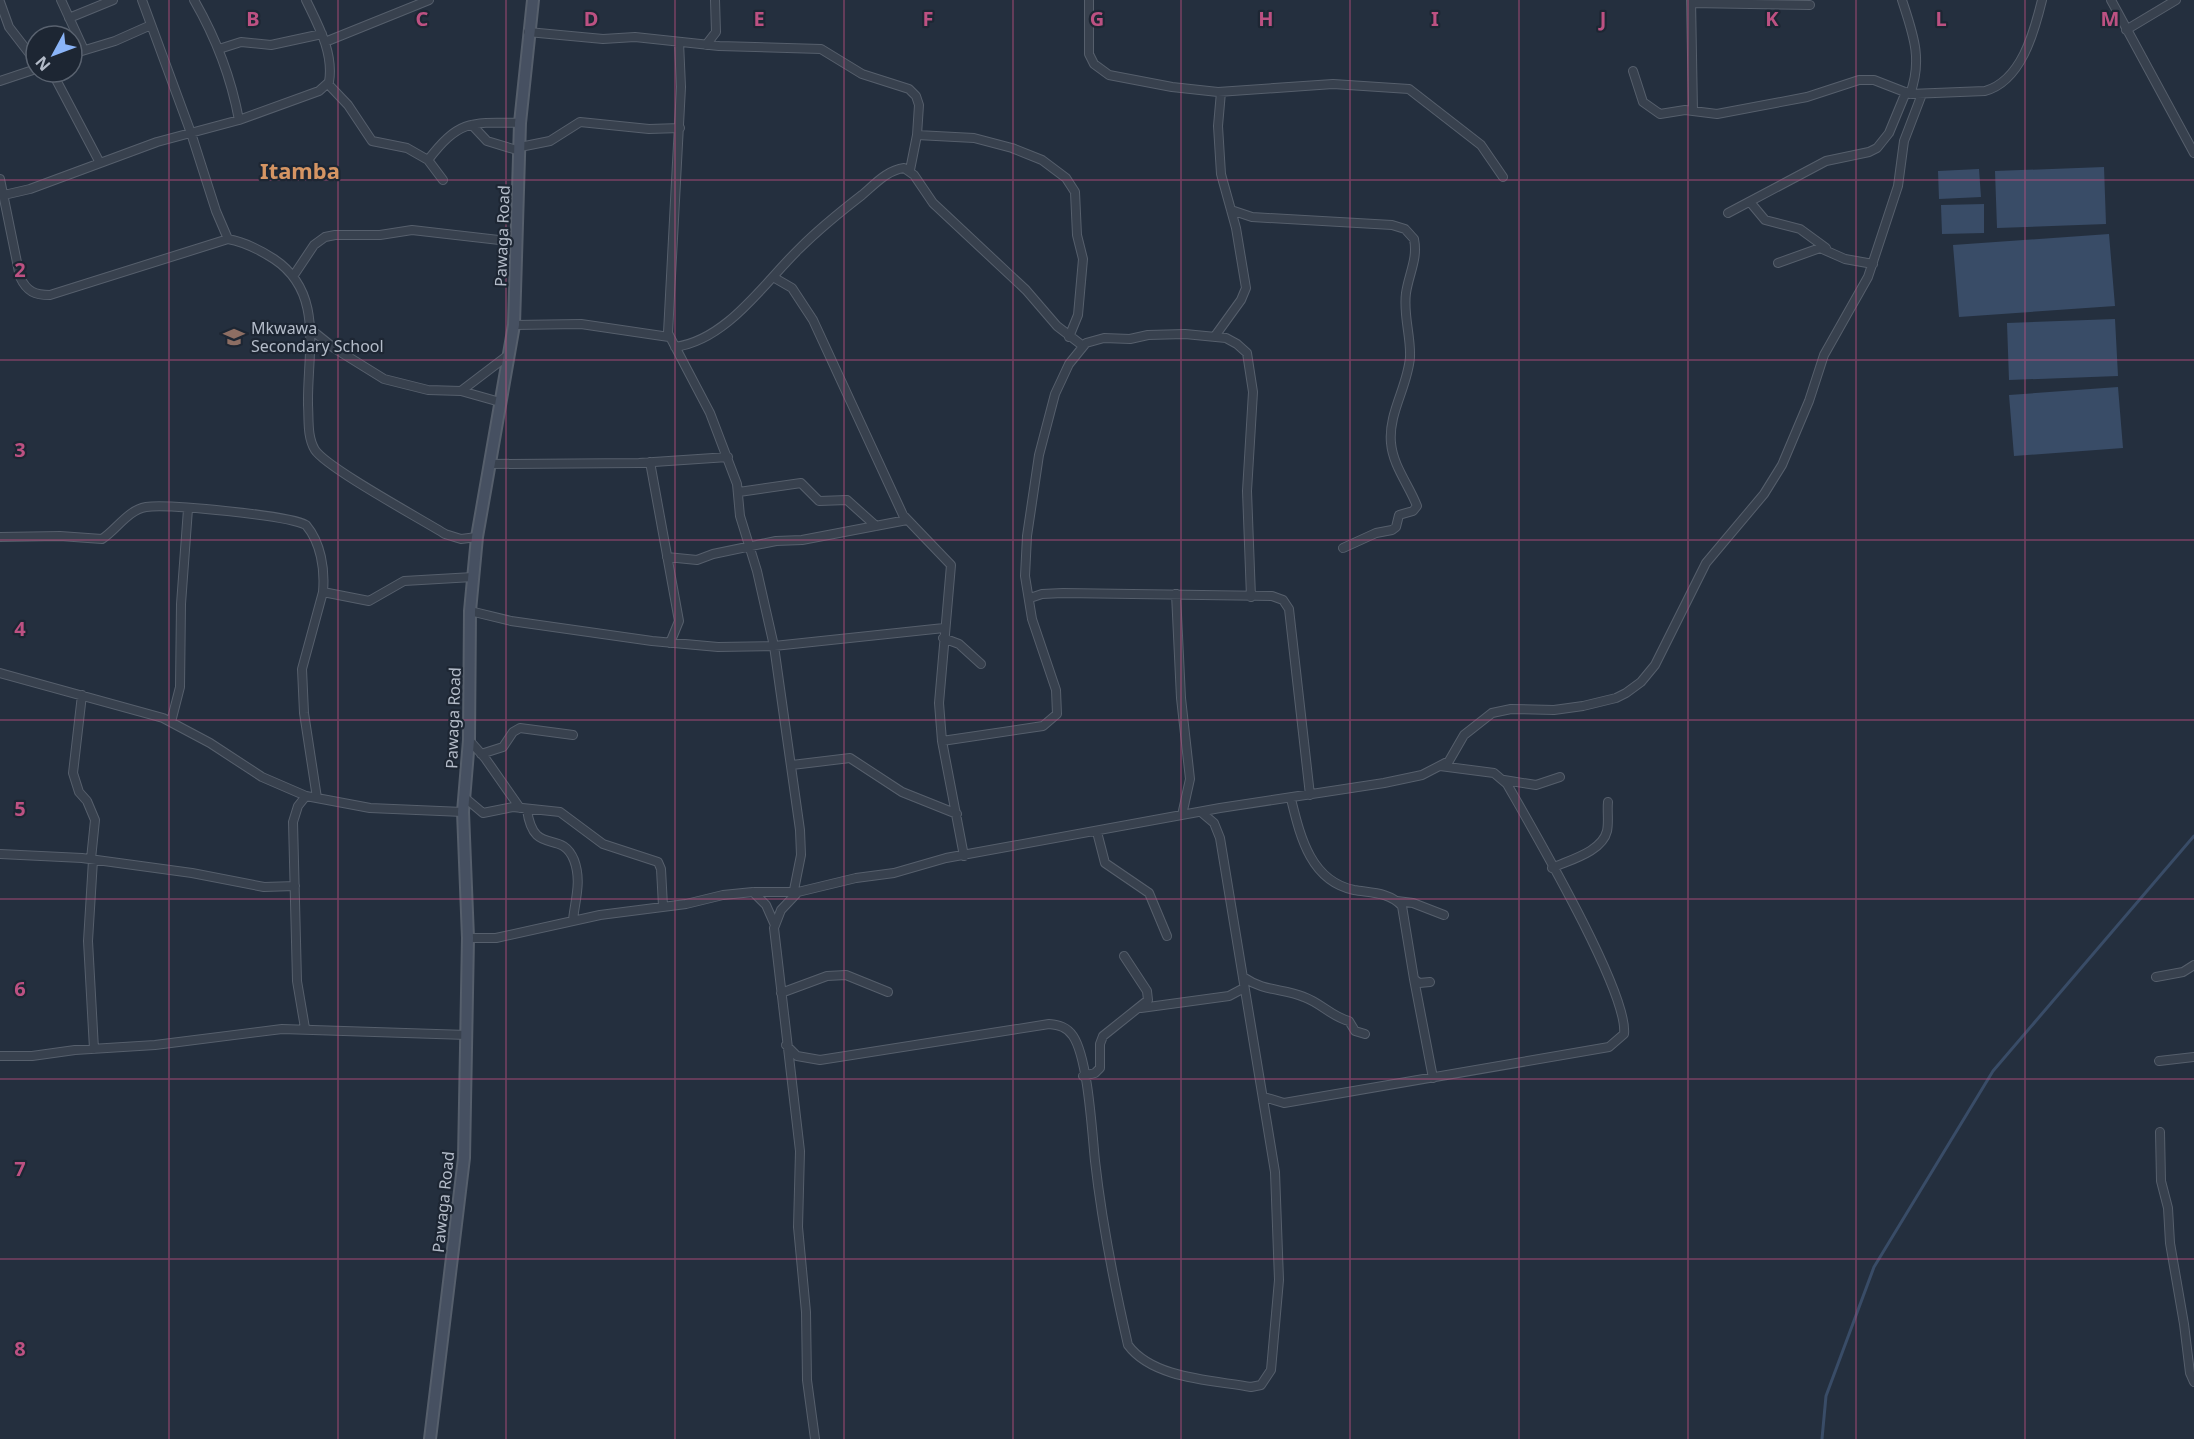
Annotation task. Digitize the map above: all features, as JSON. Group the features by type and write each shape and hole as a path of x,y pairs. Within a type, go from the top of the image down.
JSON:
{"main road":[{"name":"Pawaga Road","path":"430,1439 464,1158 468,938 463,812 469,740 470,612 477,537 514,325 520,123 528,32 534,0"}],"street":[{"path":"61,0 72,24"},
{"path":"69,18 113,0"},
{"path":"142,0 191,133 216,212 228,239"},
{"path":"194,0 219,49 234,94 239,120"},
{"path":"306,0 324,38 330,70 328,84 309,96 239,120 157,142 30,189 1,188 21,278 29,291 50,296 228,239 265,253 294,275 307,301 309,429 316,451 334,466 445,534 460,539 477,537"},
{"path":"219,49 241,42 271,45 324,38 429,0"},
{"path":"706,45 716,32 715,0"},
{"path":"1089,0 1089,54 1100,70 1136,81 1221,92 1333,84 1409,89 1480,145 1503,177"},
{"path":"1728,213 1826,161 1869,152 1877,148 1889,133 1918,66 1914,40 1902,0"},
{"path":"1633,71 1643,102 1655,112 1694,111 1717,114 1806,97 1859,80 1874,80 1908,93 1967,94 1996,88 2014,70 2028,44 2042,0"},
{"path":"2111,0 2194,153"},
{"path":"2126,30 2176,0"},
{"path":"1694,111 1691,1 1810,6"},
{"path":"0,2 9,27 24,46"},
{"path":"84,50 115,41 151,25"},
{"path":"528,32 603,39 623,36 706,45 821,49 862,74 909,89 919,105 917,135 909,170"},
{"path":"679,42 680,128 669,337 710,413 728,457 739,492 740,516 774,646 792,765 801,849 796,891 787,901 774,924"},
{"path":"0,81 24,73"},
{"path":"58,84 100,163"},
{"path":"328,84 348,105 372,141 407,148 428,160 443,180"},
{"path":"1215,336 1241,300 1246,288 1231,210 1221,174 1218,126 1221,92"},
{"path":"468,938 516,934 573,920 753,892 796,891 856,878 894,873 964,856 1182,815 1291,799 1422,774 1449,761 1464,735 1492,713 1511,709 1554,710 1616,698 1641,682 1655,665 1706,563 1774,479 1800,425 1824,355 1873,264 1898,186 1904,141 1922,94"},
{"path":"472,125 487,141 520,149 550,141 580,122 649,129 680,128"},
{"path":"428,160 458,128 472,125 520,123"},
{"path":"917,135 974,138 1012,148 1041,160 1066,178 1075,192 1077,235 1083,259 1078,315 1069,337"},
{"path":"675,347 694,343 710,335 831,219 893,171 904,168 909,170 933,203 1026,290 1069,337 1083,346"},
{"path":"1750,202 1765,220 1800,229 1827,250 1845,259 1873,264"},
{"path":"1231,210 1260,218 1392,225 1405,229 1414,239 1415,263 1406,293 1405,307 1410,358 1392,429 1391,443 1403,478 1417,506 1413,511 1399,515 1396,527 1392,530 1376,533 1343,548"},
{"path":"294,275 314,245 325,237 335,235 380,235 412,230 517,242"},
{"path":"1778,262 1814,249 1827,250"},
{"path":"773,277 792,288 813,320 898,506 907,520 951,565 939,703 942,741 964,856"},
{"path":"514,325 581,324 669,337"},
{"path":"309,328 342,354 392,382 428,390 461,391 500,402"},
{"path":"942,741 1043,726 1057,714 1056,690 1032,619 1025,576 1026,546 1043,436 1061,379 1083,346 1094,339 1130,339 1148,335 1185,334 1215,336 1237,344 1247,354 1253,392 1247,491 1251,597"},
{"path":"461,391 507,356"},
{"path":"490,464 650,462 728,457"},
{"path":"650,462 679,621 670,643"},
{"path":"739,492 801,483 819,501 847,500 876,526"},
{"path":"0,537 60,536 102,539 126,518 146,507 237,513 306,525 319,551 323,592 302,669 304,713 317,798"},
{"path":"171,722 180,687 181,604 188,509"},
{"path":"667,557 694,561 713,554 783,540 802,540 907,520"},
{"path":"323,592 369,601 404,581 473,577"},
{"path":"1030,598 1051,593 1277,597 1288,605 1310,795"},
{"path":"1176,594 1181,698 1190,779 1182,815"},
{"path":"470,612 511,621 670,643 718,647 774,646 944,628"},
{"path":"943,638 959,644 981,664"},
{"path":"0,673 171,722 210,743 262,777 306,796 370,808 463,812"},
{"path":"82,695 73,773 79,792 87,801 95,820 88,941 94,1049"},
{"path":"481,754 504,747 513,732 520,728 573,735"},
{"path":"469,740 523,809 532,832 540,838 561,845 574,861 578,891 573,920"},
{"path":"792,765 850,758 902,792 957,814"},
{"path":"1440,766 1494,773 1504,780 1536,785 1560,777"},
{"path":"1264,1097 1284,1102 1432,1078 1609,1047 1624,1034 1625,1025 1619,1003 1575,909 1504,780"},
{"path":"305,1028 297,981 293,822 298,806 306,796"},
{"path":"464,797 483,813 523,809 560,812 603,844 658,862 661,869 663,906"},
{"path":"1291,799 1309,858 1328,877 1352,890 1377,892 1397,901 1413,903 1444,915"},
{"path":"1552,867 1582,854 1601,842 1606,832 1608,802"},
{"path":"786,1045 797,1056 820,1060 1049,1024 1059,1025 1073,1036 1091,1112 1104,1223 1128,1345 1136,1356 1150,1364 1201,1378 1251,1387 1262,1385 1271,1370 1279,1280 1275,1172 1220,838 1214,823 1201,812"},
{"path":"1097,832 1105,863 1149,893 1167,936"},
{"path":"0,854 19,853 92,859 201,874 264,887 295,886"},
{"path":"753,892 766,905 774,924 786,1045 800,1151 798,1227 806,1312 807,1380 815,1439"},
{"path":"1397,901 1404,910 1432,1078"},
{"path":"1083,1076 1095,1073 1100,1068 1100,1044 1103,1036 1140,1009 1148,1000 1149,995 1124,956"},
{"path":"2156,977 2183,972 2194,965"},
{"path":"781,993 827,976 846,975 888,992"},
{"path":"1243,977 1262,988 1313,1001 1336,1016 1349,1021 1355,1031 1365,1035"},
{"path":"1414,979 1419,983 1430,982"},
{"path":"1140,1009 1229,996 1244,988"},
{"path":"0,1056 32,1056 305,1028 467,1035"},
{"path":"2159,1061 2194,1057"},
{"path":"2160,1132 2161,1180 2168,1208 2170,1243 2190,1373 2194,1382"}],"water":[{"path":"2104,167 2106,224 1997,228 1995,171"},
{"path":"1979,169 1981,197 1939,199 1938,171"},
{"path":"1984,204 1984,233 1942,234 1941,205"},
{"path":"2109,234 2115,306 1959,317 1953,245"},
{"path":"2115,319 2118,376 2009,380 2007,323"},
{"path":"2118,387 2123,448 2014,456 2009,395"}],"waterway":[{"path":"1822,1439 1826,1396 1874,1267 1993,1071 2194,836"}],"place":[{"name":"Mkwawa Secondary School","path":"234,337"}],"district":[{"name":"Itamba","path":"300,171"}]}
